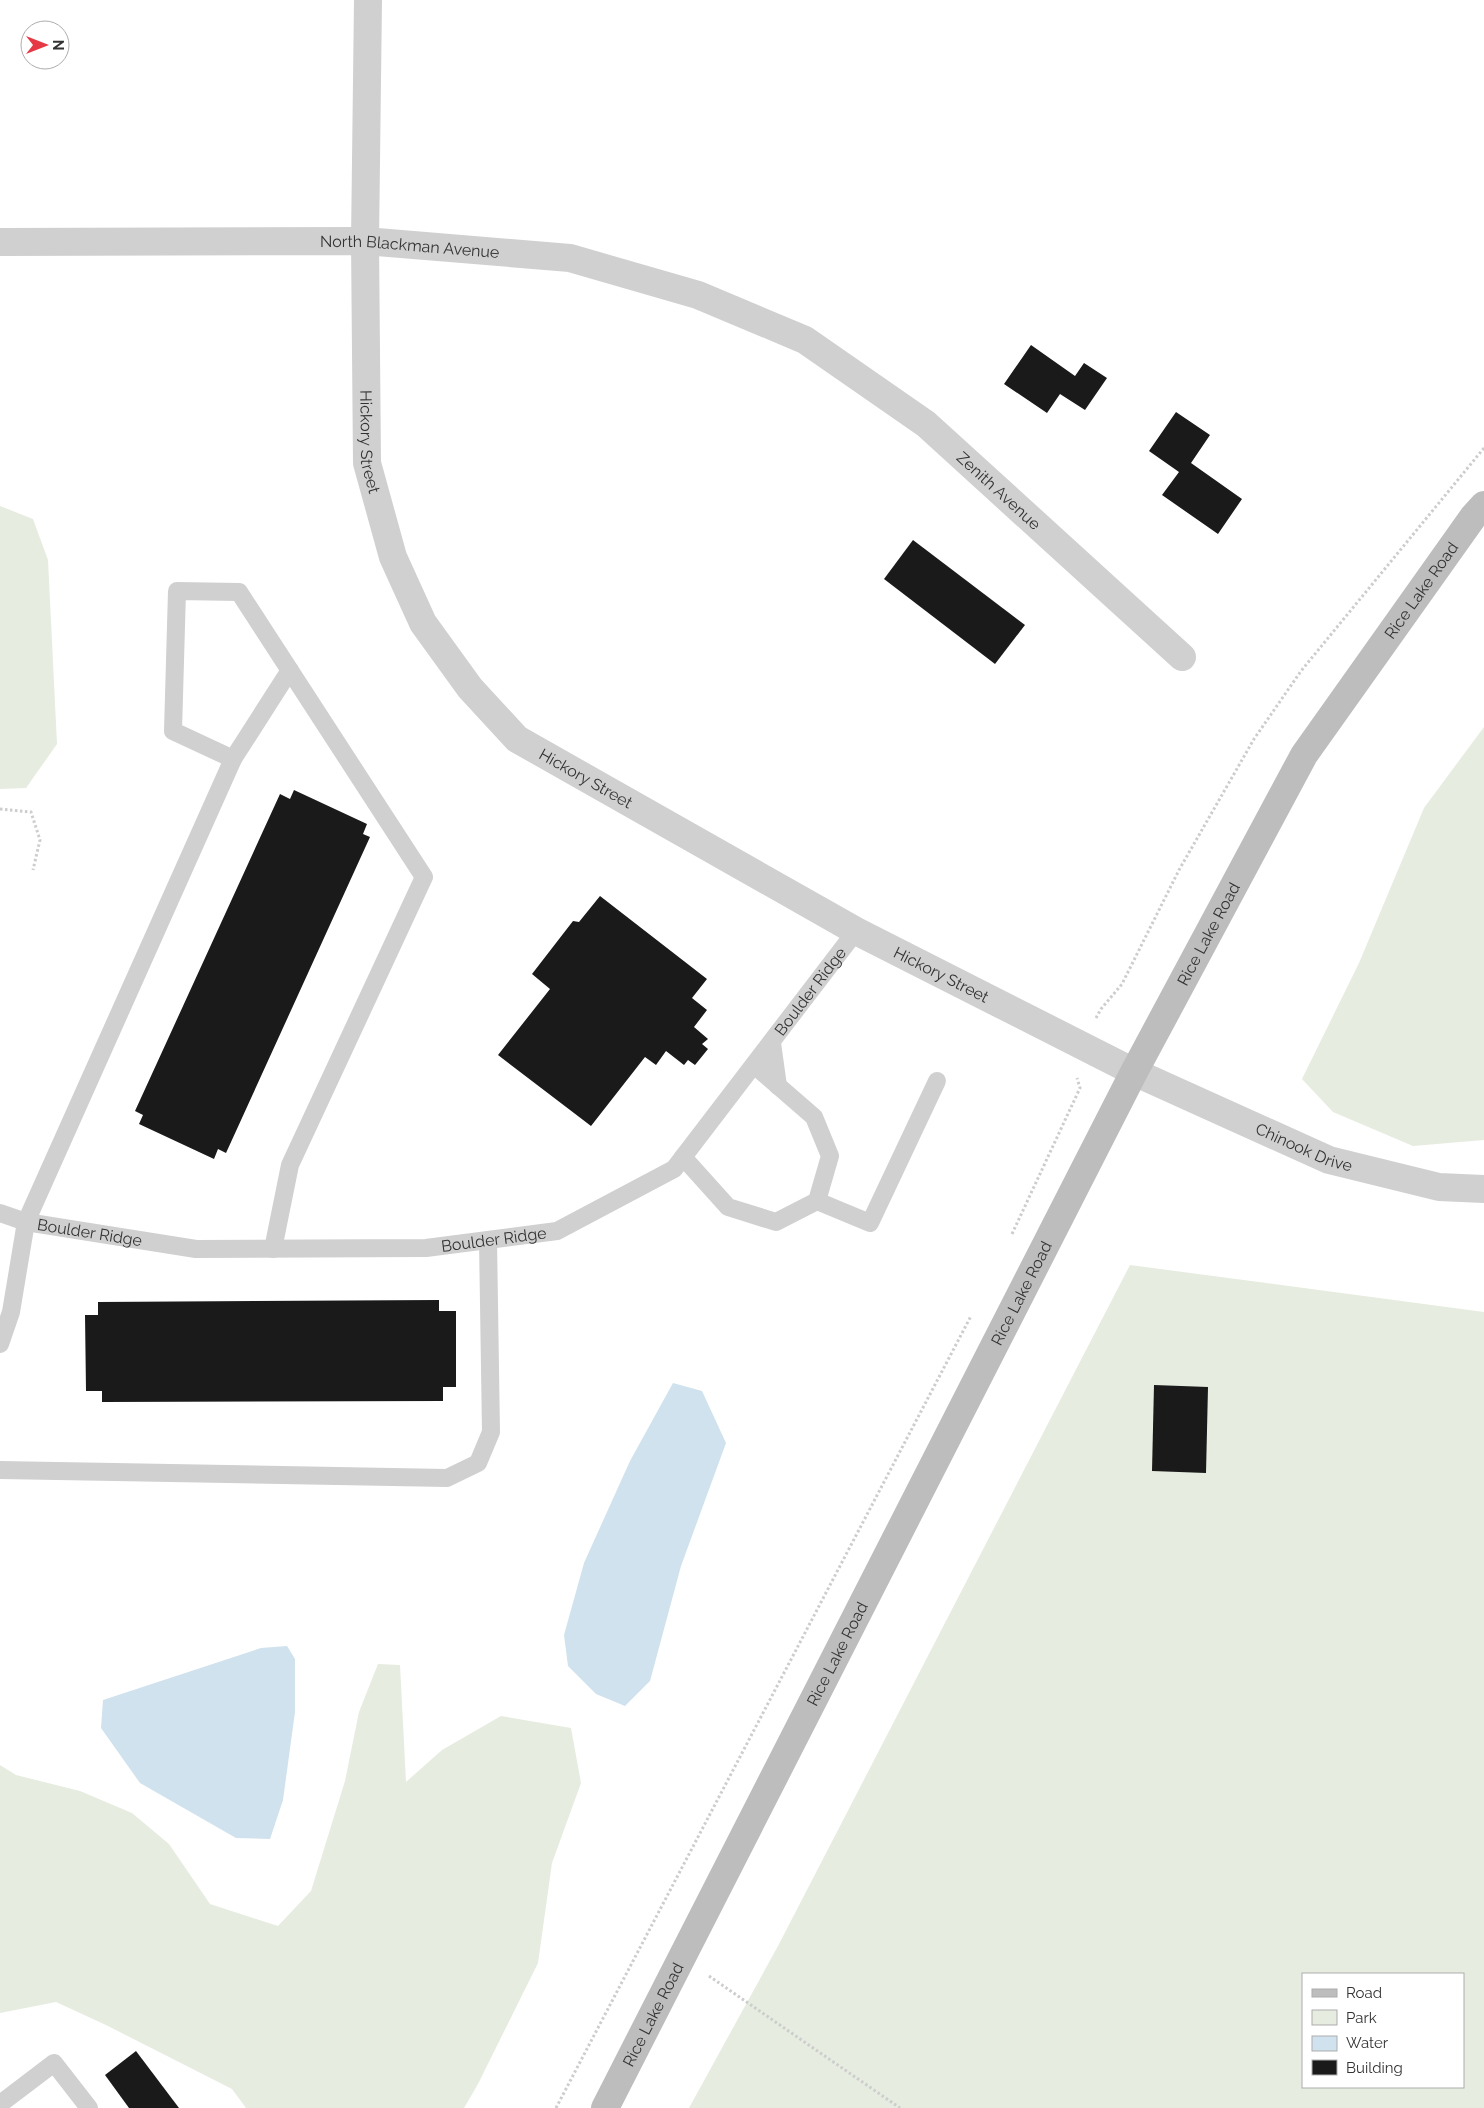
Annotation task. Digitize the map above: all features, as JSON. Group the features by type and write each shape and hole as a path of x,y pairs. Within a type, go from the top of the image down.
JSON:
{"main road":[{"name":"Rice Lake Road","path":"604,2108 1134,1072 1304,755 1473,517 1484,505"}],"street":[{"name":"Hickory Street","path":"368,0 365,241 367,463 392,558 423,622 449,659 470,688 517,739 856,931 1134,1072"},
{"name":"North Blackman Avenue","path":"0,242 365,241 570,258 698,295 805,340"},
{"name":"Zenith Avenue","path":"805,340 926,424 1182,657"},
{"name":"Chinook Drive","path":"1134,1072 1330,1160 1439,1187 1484,1189"}],"lane":[{"path":"233,759 173,731 177,591 239,592 424,877 290,1165 273,1248"},
{"path":"0,1344 11,1312 26,1222 233,759 290,670"},
{"name":"Boulder Ridge","path":"0,1213 26,1222 196,1249 426,1248 558,1231 674,1169 856,931"},
{"path":"772,1043 778,1086"},
{"path":"683,1157 728,1207 776,1222 816,1201 830,1156 814,1117 754,1066"},
{"path":"816,1201 870,1223 937,1081"},
{"path":"0,1470 447,1478 478,1463 491,1432 488,1240"},
{"path":"0,2104 54,2062 90,2108"}],"path":[{"path":"1101,1009 1122,984 1179,870 1254,739 1301,671 1484,448"},
{"path":"0,809 31,812 40,840 33,870"},
{"path":"1008,1242 1080,1088 1075,1074"},
{"path":"556,2108 972,1313"},
{"path":"681,1957 900,2108"}],"green space":[{"path":"0,506 33,519 48,560 57,744 26,788 0,789"},
{"path":"1484,727 1484,1140 1413,1146 1333,1112 1302,1079 1359,963 1424,808"},
{"path":"1130,1265 1484,1312 1484,2108 689,2108 778,1946"},
{"path":"378,1664 400,1665 406,1782 442,1750 501,1716 571,1728 581,1783 552,1863 538,1963 478,2084 464,2108 246,2108 232,2089 106,2025 56,2002 0,2013 0,1765 16,1775 80,1791 132,1813 169,1844 210,1904 278,1926 311,1891 345,1781 359,1712"}],"water":[{"path":"673,1383 702,1391 726,1443 681,1566 650,1681 625,1706 596,1694 568,1666 564,1635 584,1563 630,1461"},
{"path":"287,1646 295,1659 295,1712 283,1800 270,1839 236,1838 140,1783 101,1728 103,1700 261,1648"}],"building":[{"path":"1031,345 1075,376 1084,363 1107,378 1085,410 1060,394 1047,413 1004,384"},
{"path":"1176,412 1210,435 1191,463 1242,499 1218,534 1162,495 1179,472 1149,451"},
{"path":"913,540 1025,625 995,664 884,579"},
{"path":"294,790 367,824 363,834 370,837 226,1153 218,1149 214,1159 139,1124 143,1115 135,1111 280,794 290,799"},
{"path":"600,896 707,979 692,998 707,1010 694,1027 708,1039 702,1044 708,1049 695,1065 688,1060 684,1065 666,1051 656,1065 645,1057 591,1126 498,1055 550,989 532,974 573,921 579,922"},
{"path":"439,1300 439,1311 456,1311 456,1387 443,1387 443,1401 102,1402 102,1391 86,1391 85,1315 98,1315 98,1302"},
{"path":"1154,1385 1208,1387 1206,1473 1152,1471"},
{"path":"136,2051 179,2108 129,2108 105,2075"}]}
